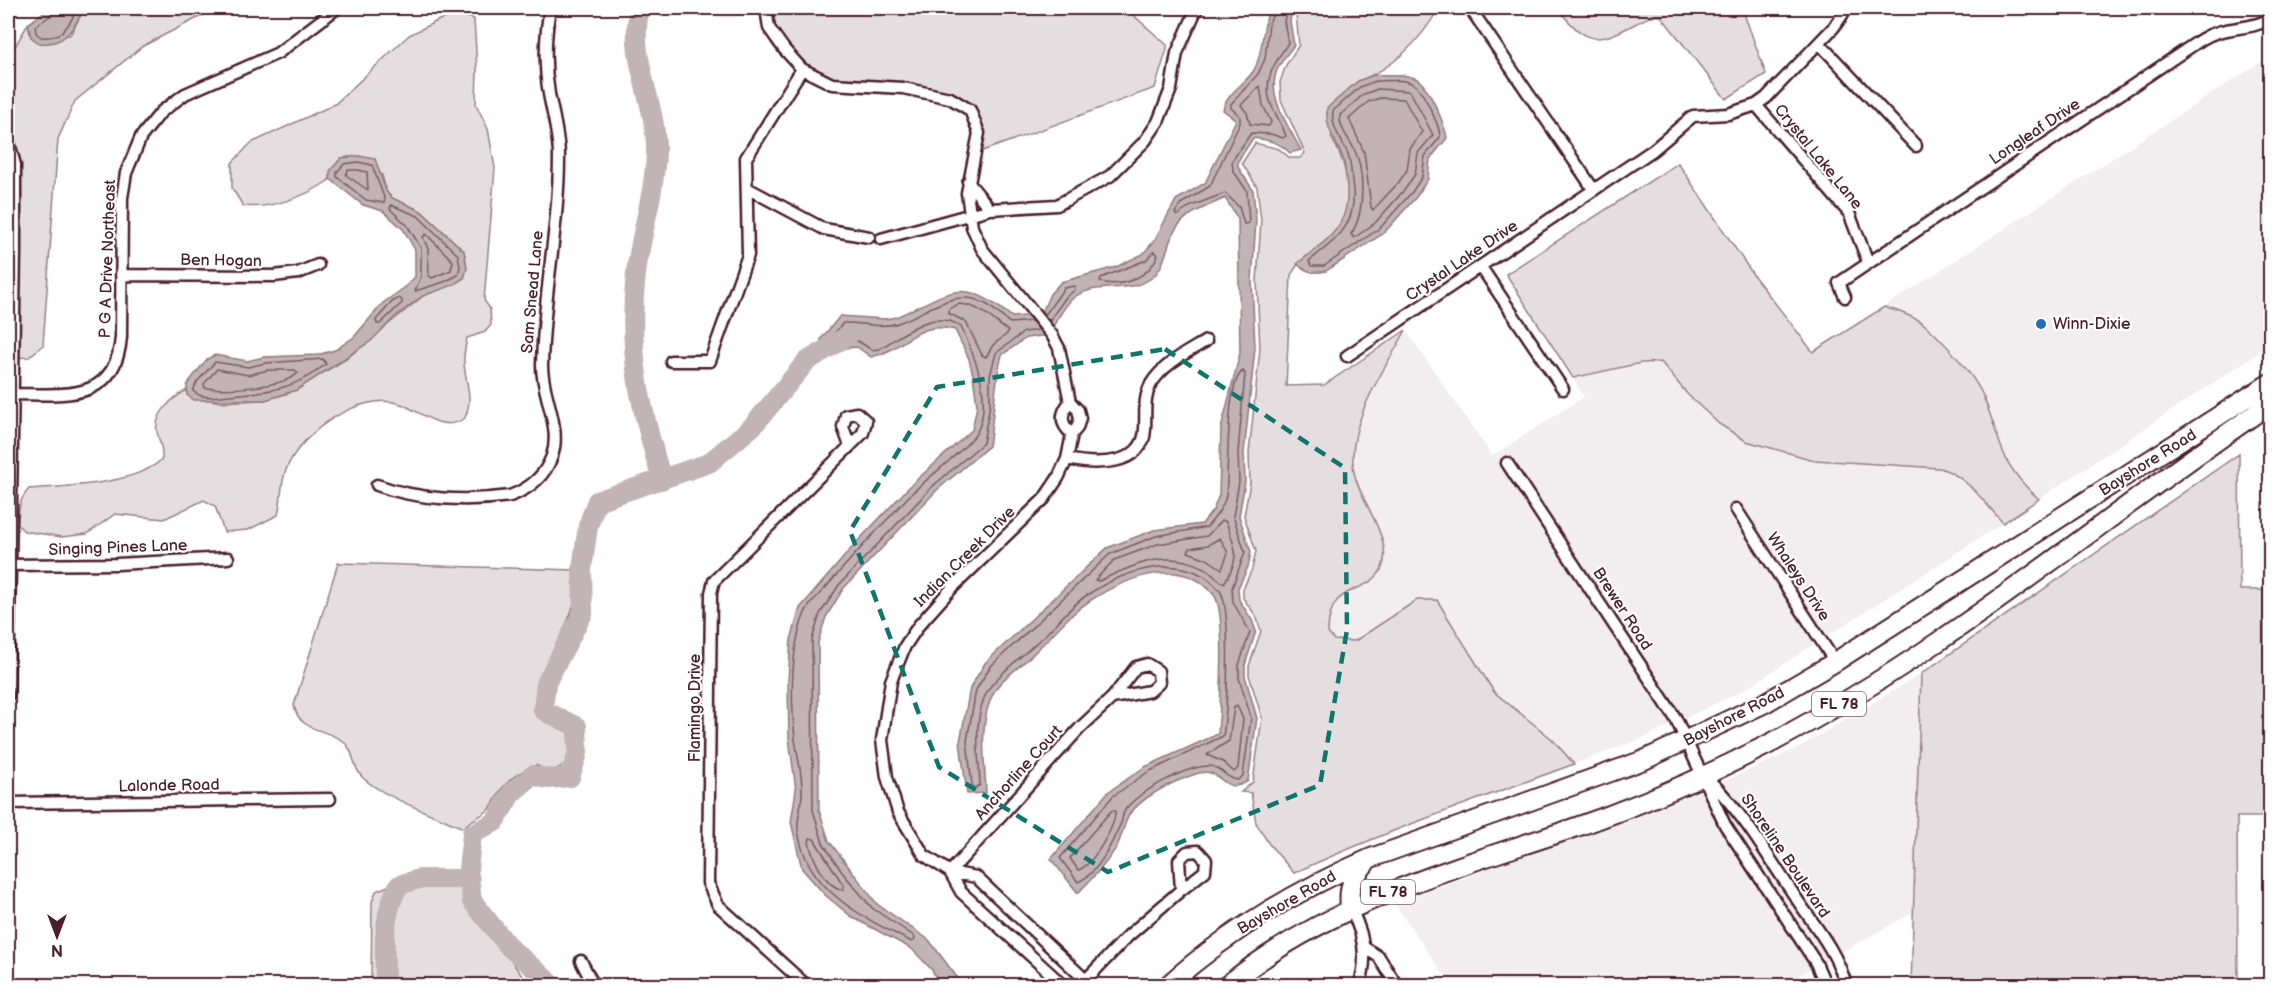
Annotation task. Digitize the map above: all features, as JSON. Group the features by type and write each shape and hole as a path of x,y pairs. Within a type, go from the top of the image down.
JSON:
{"main road":[{"name":"Bayshore Road","path":"1167,986 1260,915 1332,875 1371,858 1565,791 1687,742 1765,703 1835,662 2271,383"},
{"name":"Bayshore Road","path":"1226,986 1263,958 1350,908 1425,878 1608,815 1765,746 1862,691 1961,625 2271,405"},
{"path":"2066,514 2082,537"},
{"path":"1350,908 1348,890 1352,877 1371,858"}],"street":[{"name":"P G A Drive Northeast","path":"12,394 77,393 90,390 111,373 120,351 123,185 134,150 150,124 185,94 278,53 337,8"},
{"name":"Sam Snead Lane","path":"377,485 422,497 510,496 521,492 539,478 552,456 554,430 545,395 542,369 543,316 559,172 558,143 546,68 546,31 550,8"},
{"path":"766,8 769,28 775,39 802,69 832,84 903,88 961,103 970,110 979,133 967,193 972,213 972,227 982,249 1052,335 1059,348 1070,402 1063,410 1062,419 1065,428 1072,434"},
{"path":"881,239 990,209 1057,205 1110,176 1145,141 1158,122 1171,89 1177,53 1197,8"},
{"path":"1470,8 1594,190"},
{"name":"Crystal Lake Drive","path":"1347,356 1653,150 1693,116 1728,114 1756,105 1819,43 1847,8"},
{"name":"Longleaf Drive","path":"1845,297 1839,283 1868,262 2202,39 2225,28 2263,23 2271,19"},
{"path":"1819,43 1916,146"},
{"path":"671,361 710,361 748,255 746,158 802,69"},
{"name":"Crystal Lake Lane","path":"1756,105 1849,213 1868,262"},
{"path":"8,139 15,165 11,285 8,695"},
{"path":"968,182 990,209"},
{"path":"747,188 824,229 868,237"},
{"name":"Ben Hogan","path":"121,275 274,276 298,273 318,265"},
{"path":"1481,267 1563,389"},
{"path":"1067,459 1102,462 1125,458 1136,452 1143,442 1144,405 1152,382 1169,365 1206,341"},
{"name":"Indian Creek Drive","path":"1070,402 1078,410 1080,418 1072,434 1067,459 1058,478 1044,499 952,588 919,625 902,652 891,681 882,740 890,790 903,824 924,855 950,872 976,877 1086,984"},
{"name":"Flamingo Drive","path":"807,986 718,904 708,884 711,593 714,581 850,446"},
{"name":"Brewer Road","path":"1507,463 1676,719 1703,775"},
{"name":"Whaleys Drive","path":"1736,509 1835,662"},
{"name":"Singing Pines Lane","path":"8,565 117,564 228,558"},
{"name":"Anchorline Court","path":"950,872 1080,728 1112,698"},
{"name":"Shoreline Boulevard","path":"1703,775 1725,825 1816,963 1826,986"},
{"name":"Shoreline Boulevard","path":"1703,775 1728,799 1746,823 1835,955 1846,986"},
{"name":"Lalonde Road","path":"8,803 330,799"},
{"name":"Indian Creek Drive","path":"950,872 960,892 1064,986"},
{"path":"1086,984 1128,936 1181,890"},
{"path":"1350,908 1365,948 1359,986"},
{"path":"1365,948 1379,957 1397,986"},
{"path":"581,961 594,986"}],"highlighted area":[{"path":"1165,349 1345,468 1347,630 1320,785 1108,872 939,767 850,531 937,387"}],"shaded area":[{"path":"85,8 217,8 143,46 75,101 58,139 43,345 29,357 8,358 8,70 11,53 28,24 31,37 70,35"},
{"path":"764,8 1128,8 1167,45 1167,49 1155,88 972,155 972,124 968,115 958,106 942,99 923,95 827,87 797,71 772,44 765,26"},
{"path":"1310,8 1439,8 1424,31 1405,52 1383,69 1358,81 1331,137 1342,159 1348,185 1346,211 1342,223 1329,238 1305,257 1291,275 1286,386 1324,385 1406,330 1370,395 1357,429 1354,447 1355,477 1383,544 1385,556 1382,568 1368,583 1341,597 1334,604 1328,633 1334,640 1355,641 1417,600 1437,600 1494,692 1552,739 1574,764 1398,829 1294,873 1269,844 1256,823 1251,793 1241,792 1253,782 1262,718 1249,675 1249,666 1261,631 1256,616 1243,598 1243,589 1252,569 1256,551 1244,516 1250,483 1249,453 1260,349 1257,281 1261,220 1257,187 1242,163 1255,143 1279,149 1290,158 1300,158 1305,153 1281,100 1280,82 1286,65 1299,45 1296,14"},
{"path":"1557,8 1742,8 1766,74 1726,99 1661,16 1648,18 1610,36 1600,38 1584,34"},
{"path":"459,14 474,19 477,69 476,104 488,129 495,168 484,300 490,309 491,325 485,332 467,338 464,359 469,403 465,418 448,424 440,423 401,404 385,401 368,403 350,409 333,418 304,442 286,470 278,515 248,530 224,532 215,506 204,500 164,519 115,514 87,534 62,537 24,531 18,525 19,510 21,501 29,489 99,483 118,479 150,468 162,459 157,431 159,418 171,401 187,390 187,395 220,402 265,400 289,393 345,360 423,296 464,278 467,268 464,251 421,211 392,198 386,191 382,175 359,156 341,158 328,181 298,197 276,204 243,206 232,188 232,163 251,143 335,104 409,35 439,20"},
{"path":"2270,56 2270,345 2039,499 2020,482 2001,451 1983,395 1961,364 1925,324 1884,307"},
{"path":"1678,163 1754,276 1813,352 1884,307 1905,314 1925,325 1958,359 1979,388 2008,463 2025,486 2039,499 2003,523 1959,477 1940,468 1814,460 1746,441 1719,424 1688,395 1661,362 1641,363 1573,378 1506,274"},
{"path":"1406,330 1492,456 1584,397 1573,378 1654,361 1661,362 1688,395 1746,441 1814,460 1940,468 1955,473 1964,480 2003,523 1742,691 1646,737 1574,764 1552,739 1494,692 1437,600 1417,600 1355,641 1334,640 1328,633 1330,610 1334,602 1382,569 1365,505 1356,486 1353,465 1354,439 1362,413"},
{"path":"2239,454 2240,590 2264,590 2265,817 2237,817 2238,985 1911,985 1921,674"},
{"path":"338,563 575,570 574,603 547,662 538,692 539,707 545,722 566,727 574,745 567,764 550,772 536,765 527,769 504,786 489,809 463,828 397,799 363,778 359,774 348,746 302,721 294,705"},
{"path":"1921,674 1914,912 1782,985 1451,985 1394,903 1681,799 1761,765 1798,748"},
{"path":"468,879 523,977 547,985 371,985 372,902 376,891 388,886"}],"water":[{"path":"49,8 85,8 72,29 62,39 56,42 39,43 31,37 28,24"},
{"path":"1271,8 1298,8 1292,10 1290,21 1294,45 1278,68 1274,89 1280,110 1301,150 1290,153 1273,142 1253,138 1238,161 1238,167 1253,190 1256,220 1252,281 1255,348 1244,453 1245,482 1239,516 1251,552 1248,567 1238,588 1239,600 1256,631 1245,665 1245,676 1257,718 1248,781 1233,786 1213,774 1199,773 1172,783 1154,793 1131,812 1113,853 1078,893 1051,859 1108,792 1145,767 1218,734 1222,640 1218,605 1214,595 1201,583 1187,575 1154,574 1137,578 1091,600 1067,619 1000,684 993,694 985,718 986,793 967,794 960,742 970,688 985,663 1107,548 1154,530 1202,524 1213,510 1219,495 1221,429 1240,353 1238,219 1225,198 1198,211 1180,224 1172,236 1163,263 1150,279 1141,284 1079,294 1071,300 1048,335 1026,338 1002,355 997,377 989,446 937,490 843,589 826,617 818,642 819,810 829,841 877,904 929,940 963,985 939,985 932,970 912,949 852,917 825,895 802,869 791,822 796,790 789,738 788,680 791,640 800,608 856,543 912,484 972,430 977,406 973,375 969,359 955,330 941,328 920,332 893,348 871,357 857,347 821,350 821,339 840,316 885,319 896,317 943,295 955,292 980,295 1012,317 1026,316 1043,310 1050,294 1061,282 1116,267 1143,254 1154,241 1176,200 1205,183 1236,120 1223,110 1225,104 1232,93 1254,70 1260,55 1265,23"},
{"path":"1374,75 1407,76 1417,79 1426,89 1435,106 1447,138 1430,159 1428,179 1417,196 1384,233 1326,271 1310,272 1297,264 1329,238 1342,219 1346,208 1344,164 1329,128 1327,108 1358,81"},
{"path":"359,156 375,159 386,191 392,198 421,211 464,251 467,268 464,278 453,285 423,296 396,316 371,341 297,390 265,400 194,400 187,395 187,385 207,359 215,355 247,361 264,357 317,355 335,350 354,337 383,303 415,277 415,250 403,229 383,211 363,205 330,179 330,171 341,158"}],"waterway":[{"path":"640,8 637,44 652,115 656,151 653,182 636,273 634,354 647,428 662,480"},
{"path":"554,986 509,947 472,901 468,869 472,834 495,822 511,794 533,775 548,779 570,777 578,753 577,727 543,710 546,683 583,613 582,569 588,526 597,501 709,463 753,426 806,362 849,335"},
{"path":"385,986 387,921 389,909 399,885 419,879 470,879"}],"place":[{"name":"Winn-Dixie","path":"2041,324"}]}
